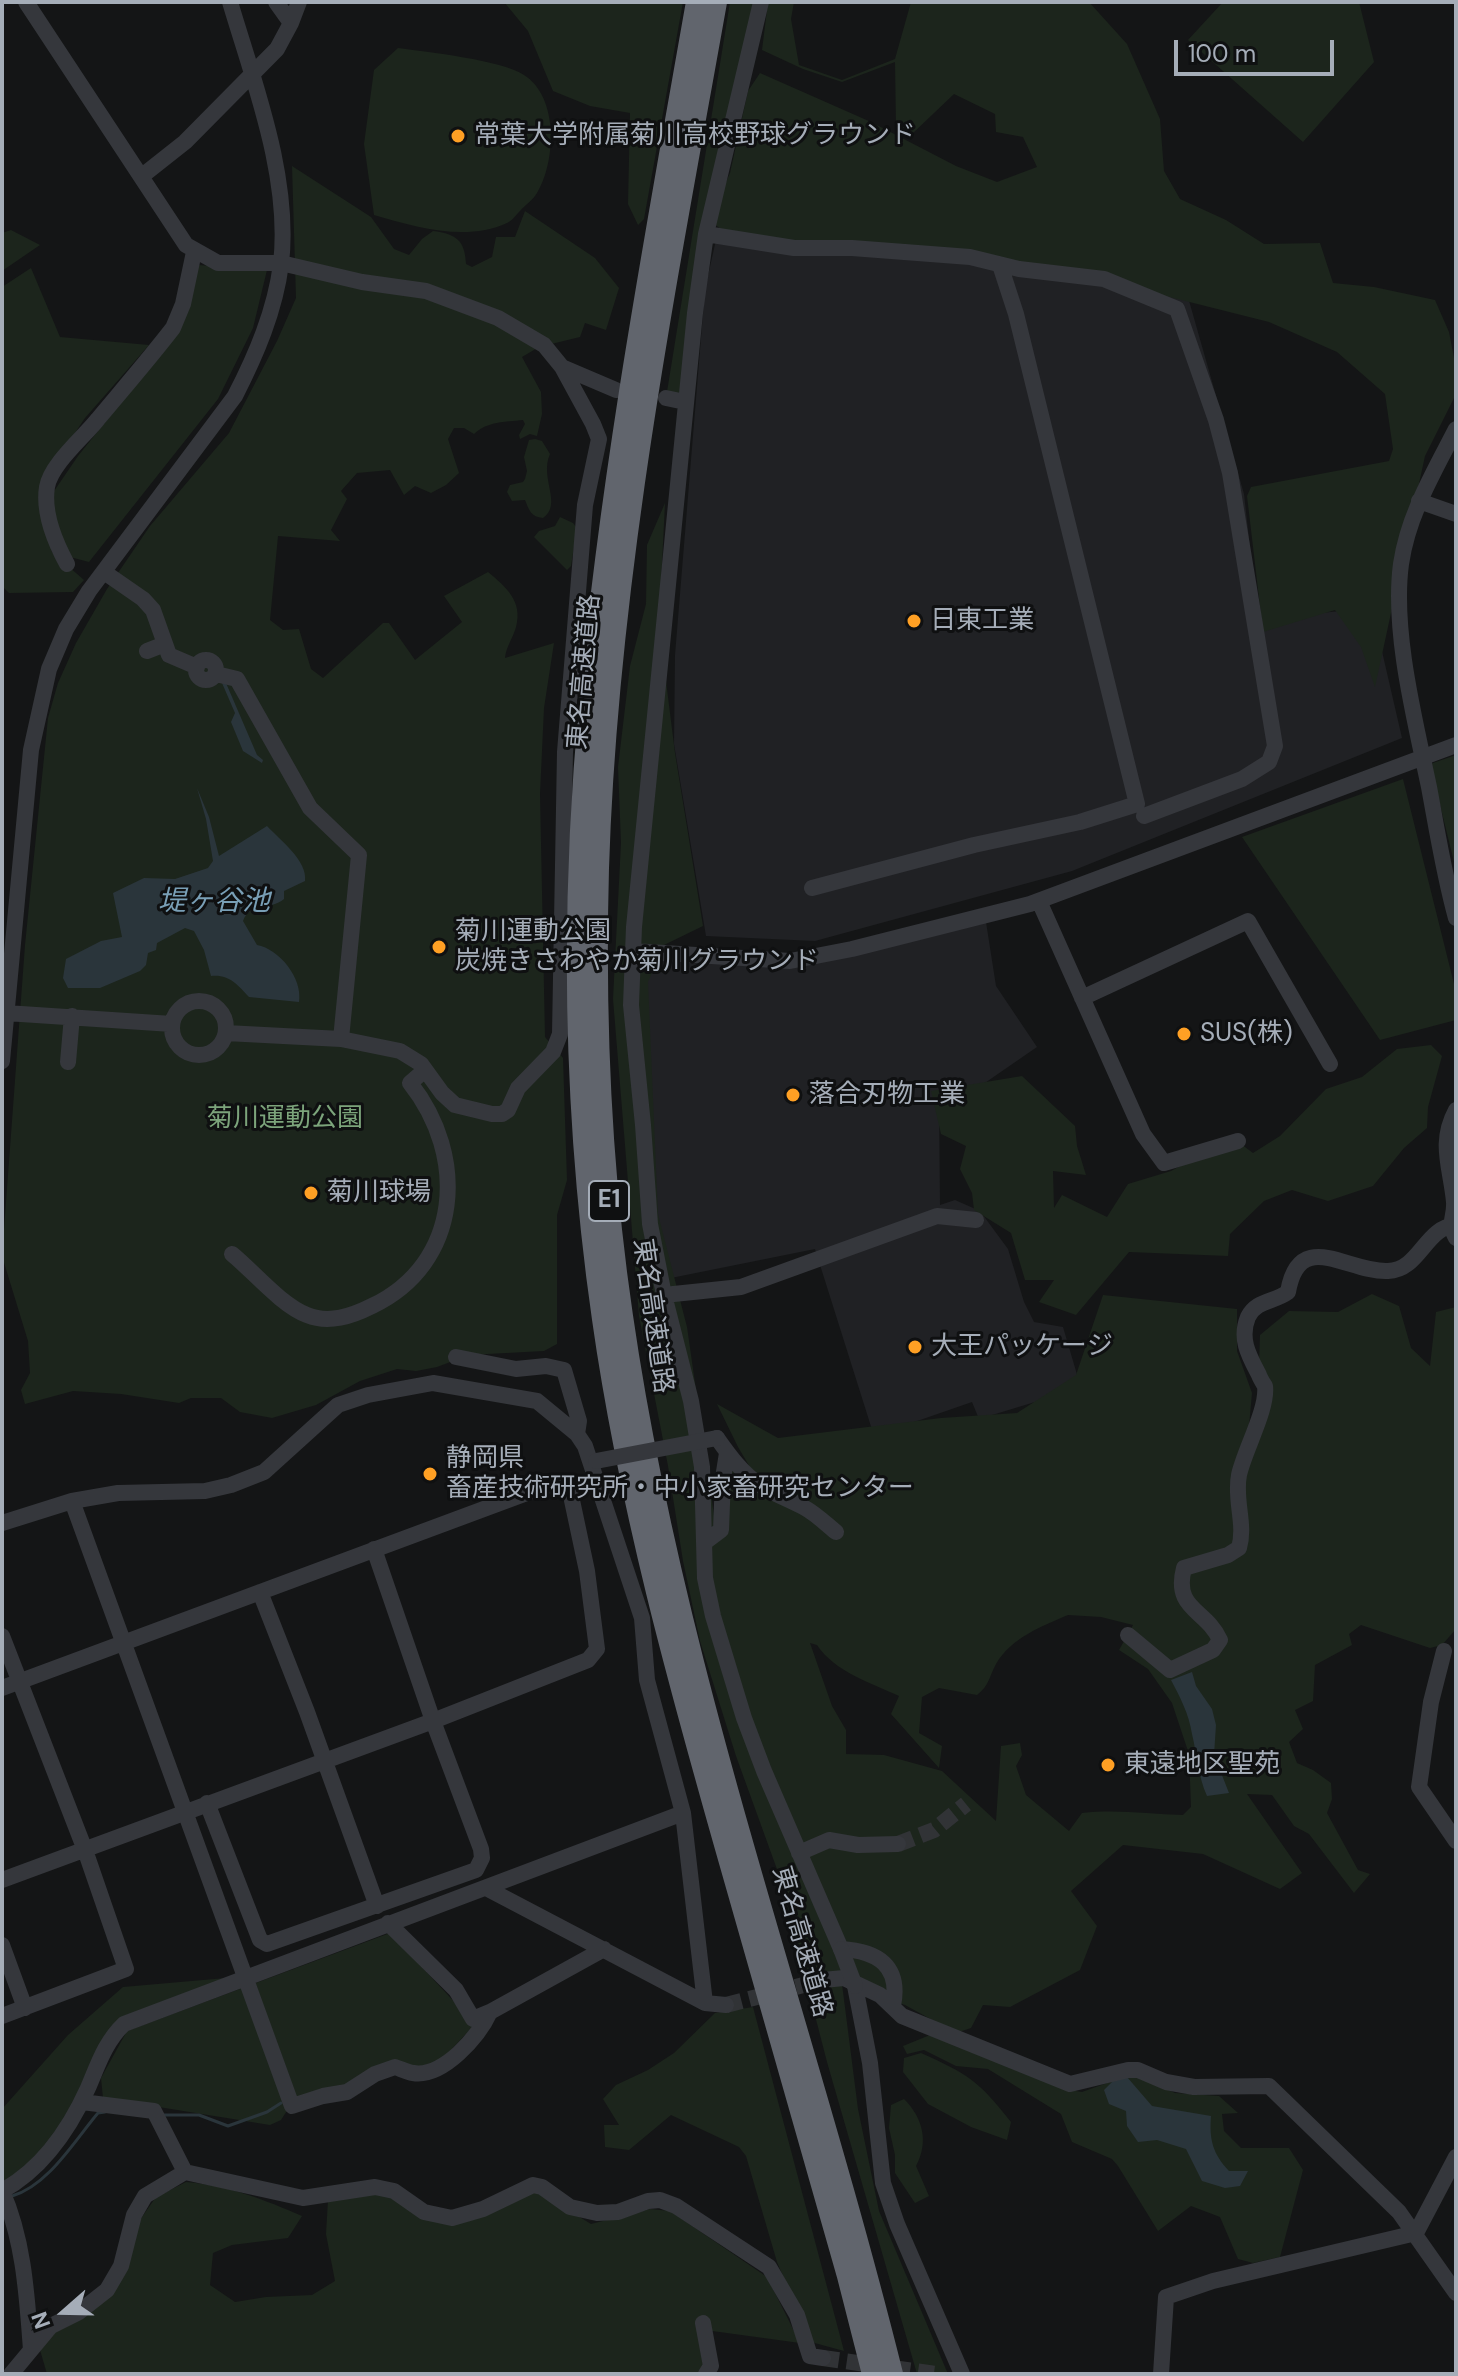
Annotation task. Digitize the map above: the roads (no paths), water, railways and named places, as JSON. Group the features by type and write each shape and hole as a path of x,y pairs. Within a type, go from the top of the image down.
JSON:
{"highway":[{"name":"東名高速道路","path":"697,2 633,373 606,563 590,708 580,865 579,990 583,1115 603,1317 645,1540 676,1670 873,2374"},
{"name":"東名高速道路","path":"716,2 651,375 624,565 608,709 598,866 597,990 601,1100 621,1314 663,1536 713,1734 867,2272 892,2374"}],"street":[{"path":"26,2 186,245 194,252 218,263 281,263 362,282 426,291 498,318 544,345 562,367 599,439 585,505 565,752 560,1034 553,1052 518,1088 508,1110 502,1114 473,1111 455,1105 408,1053 341,1039 226,1033"},
{"path":"2,1061 31,750 39,704 56,650 77,609 235,396 264,334 274,302 281,263 279,183 230,2"},
{"path":"276,2 291,23"},
{"path":"142,176 185,142 252,77 277,49 299,2"},
{"path":"761,2 706,234 685,402 633,951 631,1005 650,1224 691,1401 702,1467 705,1578 713,1616 744,1718 855,1986 870,2063 883,2183 897,2224 962,2374"},
{"path":"706,234 794,248 914,251 970,257 1000,265 1104,279 1177,309 1227,459 1275,746 1269,762 1242,779 1144,816"},
{"path":"67,564 58,547 46,504 47,485 52,473 173,328 183,304 194,252"},
{"path":"812,888 974,845 1080,822 1137,804 1016,314 1000,265"},
{"path":"562,367 616,390"},
{"path":"666,398 685,402"},
{"path":"1456,429 1419,501 1401,565 1400,602 1405,661 1456,918"},
{"path":"1419,501 1456,514"},
{"path":"104,572 157,608 169,655 197,667 198,675 203,680 216,674 237,679 310,808 359,855 341,1039"},
{"path":"147,651 165,644"},
{"path":"633,951 790,961 852,949 1039,901 1456,745"},
{"path":"1039,901 1143,1134 1164,1163 1238,1141"},
{"path":"1082,998 1248,921 1330,1064"},
{"path":"204,1001 219,1009 226,1024 226,1033 211,1053 194,1055 179,1048 174,1041 172,1024 179,1008 186,1003 204,1001"},
{"path":"6,1013 172,1024"},
{"path":"68,1062 72,1016"},
{"path":"232,1254 292,1307 323,1320 361,1311 392,1295 407,1283 424,1265 436,1243 448,1198 445,1155 429,1112 410,1083 425,1070"},
{"path":"1128,1635 1170,1670 1213,1650 1220,1640 1214,1626 1183,1597 1180,1584 1184,1568 1228,1555 1239,1548 1243,1532 1239,1476 1261,1410 1265,1386 1243,1343 1248,1316 1261,1302 1279,1299 1288,1292 1291,1275 1306,1260 1326,1255 1356,1267 1389,1271 1402,1268 1440,1228 1454,1229 1454,1205 1445,1153 1450,1122 1456,1110"},
{"path":"664,1295 741,1287 937,1216 976,1220"},
{"path":"456,1357 516,1369 546,1366 564,1370 579,1421 577,1434"},
{"path":"2,1523 72,1501 118,1493 205,1491 231,1485 264,1472 338,1405 368,1395 433,1383 537,1401 577,1434 594,1462 642,1618 647,1680 683,1813 705,2003"},
{"path":"594,1462 717,1438 727,1453 762,1486 788,1502 807,1509 836,1532"},
{"path":"705,1542 721,1530 727,1453"},
{"path":"2,1688 543,1487 556,1484 570,1491 587,1571 597,1649 588,1660 433,1721 2,1880"},
{"path":"72,1501 292,2106 347,2092 375,2074 395,2067 412,2073 438,2069 482,2029 490,2012"},
{"path":"207,1803 260,1940 267,1944 476,1870 482,1858 481,1849 374,1549"},
{"path":"260,1592 377,1906"},
{"path":"2,1636 85,1850 126,1969 2,2016"},
{"path":"1444,1651 1431,1702 1419,1787 1456,1841"},
{"path":"31,2350 26,2282 5,2198 36,2169 67,2128 82,2102 110,2037 124,2024 683,1813"},
{"path":"799,1853 829,1840 858,1845 898,1844"},
{"path":"486,1888 705,2003 726,2005"},
{"path":"388,1923 456,1990 473,2019 604,1949"},
{"path":"2,1945 25,2008"},
{"path":"841,1949 873,1953 886,1965 896,1989 893,2006"},
{"path":"823,1980 844,1978 880,1995 902,2016 1070,2084 1138,2070 1166,2082 1194,2087 1269,2086 1399,2212 1456,2293"},
{"path":"82,2102 157,2116 185,2172"},
{"path":"1161,2374 1166,2301 1173,2293 1416,2233 1456,2157"},
{"path":"11,2374 51,2326 79,2312 107,2290 121,2266 134,2215 145,2196 185,2172 303,2198 375,2187 394,2191 424,2212 452,2218 483,2209 533,2185 542,2187 570,2207 597,2213 618,2212 660,2200 676,2206 769,2267 797,2315 810,2356 823,2358"},
{"path":"703,2323 711,2366 706,2374"}],"water":[{"path":"222,683 226,683 262,763 243,751 231,722 235,713"},
{"name":"堤ヶ谷池","path":"197,788 209,817 219,856 267,826 302,866 305,881 284,891 284,899 279,903 250,911 243,921 257,945 273,952 288,966 297,984 299,1002 249,997 228,979 211,976 204,950 194,931 185,928 157,943 156,950 148,953 146,965 140,971 100,988 68,988 63,978 66,959 101,941 122,937 113,893 144,878 175,879 208,868 213,861"},
{"path":"1192,1672 1196,1686 1212,1709 1216,1725 1214,1755 1229,1793 1207,1796 1189,1720 1171,1680"},
{"path":"1127,2077 1152,2106 1211,2116 1212,2139 1219,2159 1229,2171 1248,2171 1240,2186 1225,2188 1202,2181 1186,2149 1157,2140 1138,2142 1127,2126 1126,2111 1109,2104 1104,2090 1115,2079"}],"waterway":[{"path":"164,2115 199,2115 228,2126 267,2112 281,2103"},
{"path":"12,2196 37,2183 98,2113 105,2112"}],"tunnel":[{"path":"898,1844 934,1830 966,1804"},
{"path":"726,2005 823,1980"},
{"path":"823,2358 936,2374"}],"place":[{"name":"常葉大学附属菊川高校野球グラウンド","path":"458,136"},
{"name":"日東工業","path":"914,621"},
{"name":"菊川運動公園 炭焼きさわやか菊川グラウンド","path":"439,947"},
{"name":"SUS(株)","path":"1184,1034"},
{"name":"落合刃物工業","path":"793,1095"},
{"name":"菊川球場","path":"311,1193"},
{"name":"大王パッケージ","path":"915,1347"},
{"name":"静岡県 畜産技術研究所・中小家畜研究センター","path":"430,1474"},
{"name":"東遠地区聖苑","path":"1108,1765"}],"park label":[{"name":"菊川運動公園","path":"285,1119"}]}
